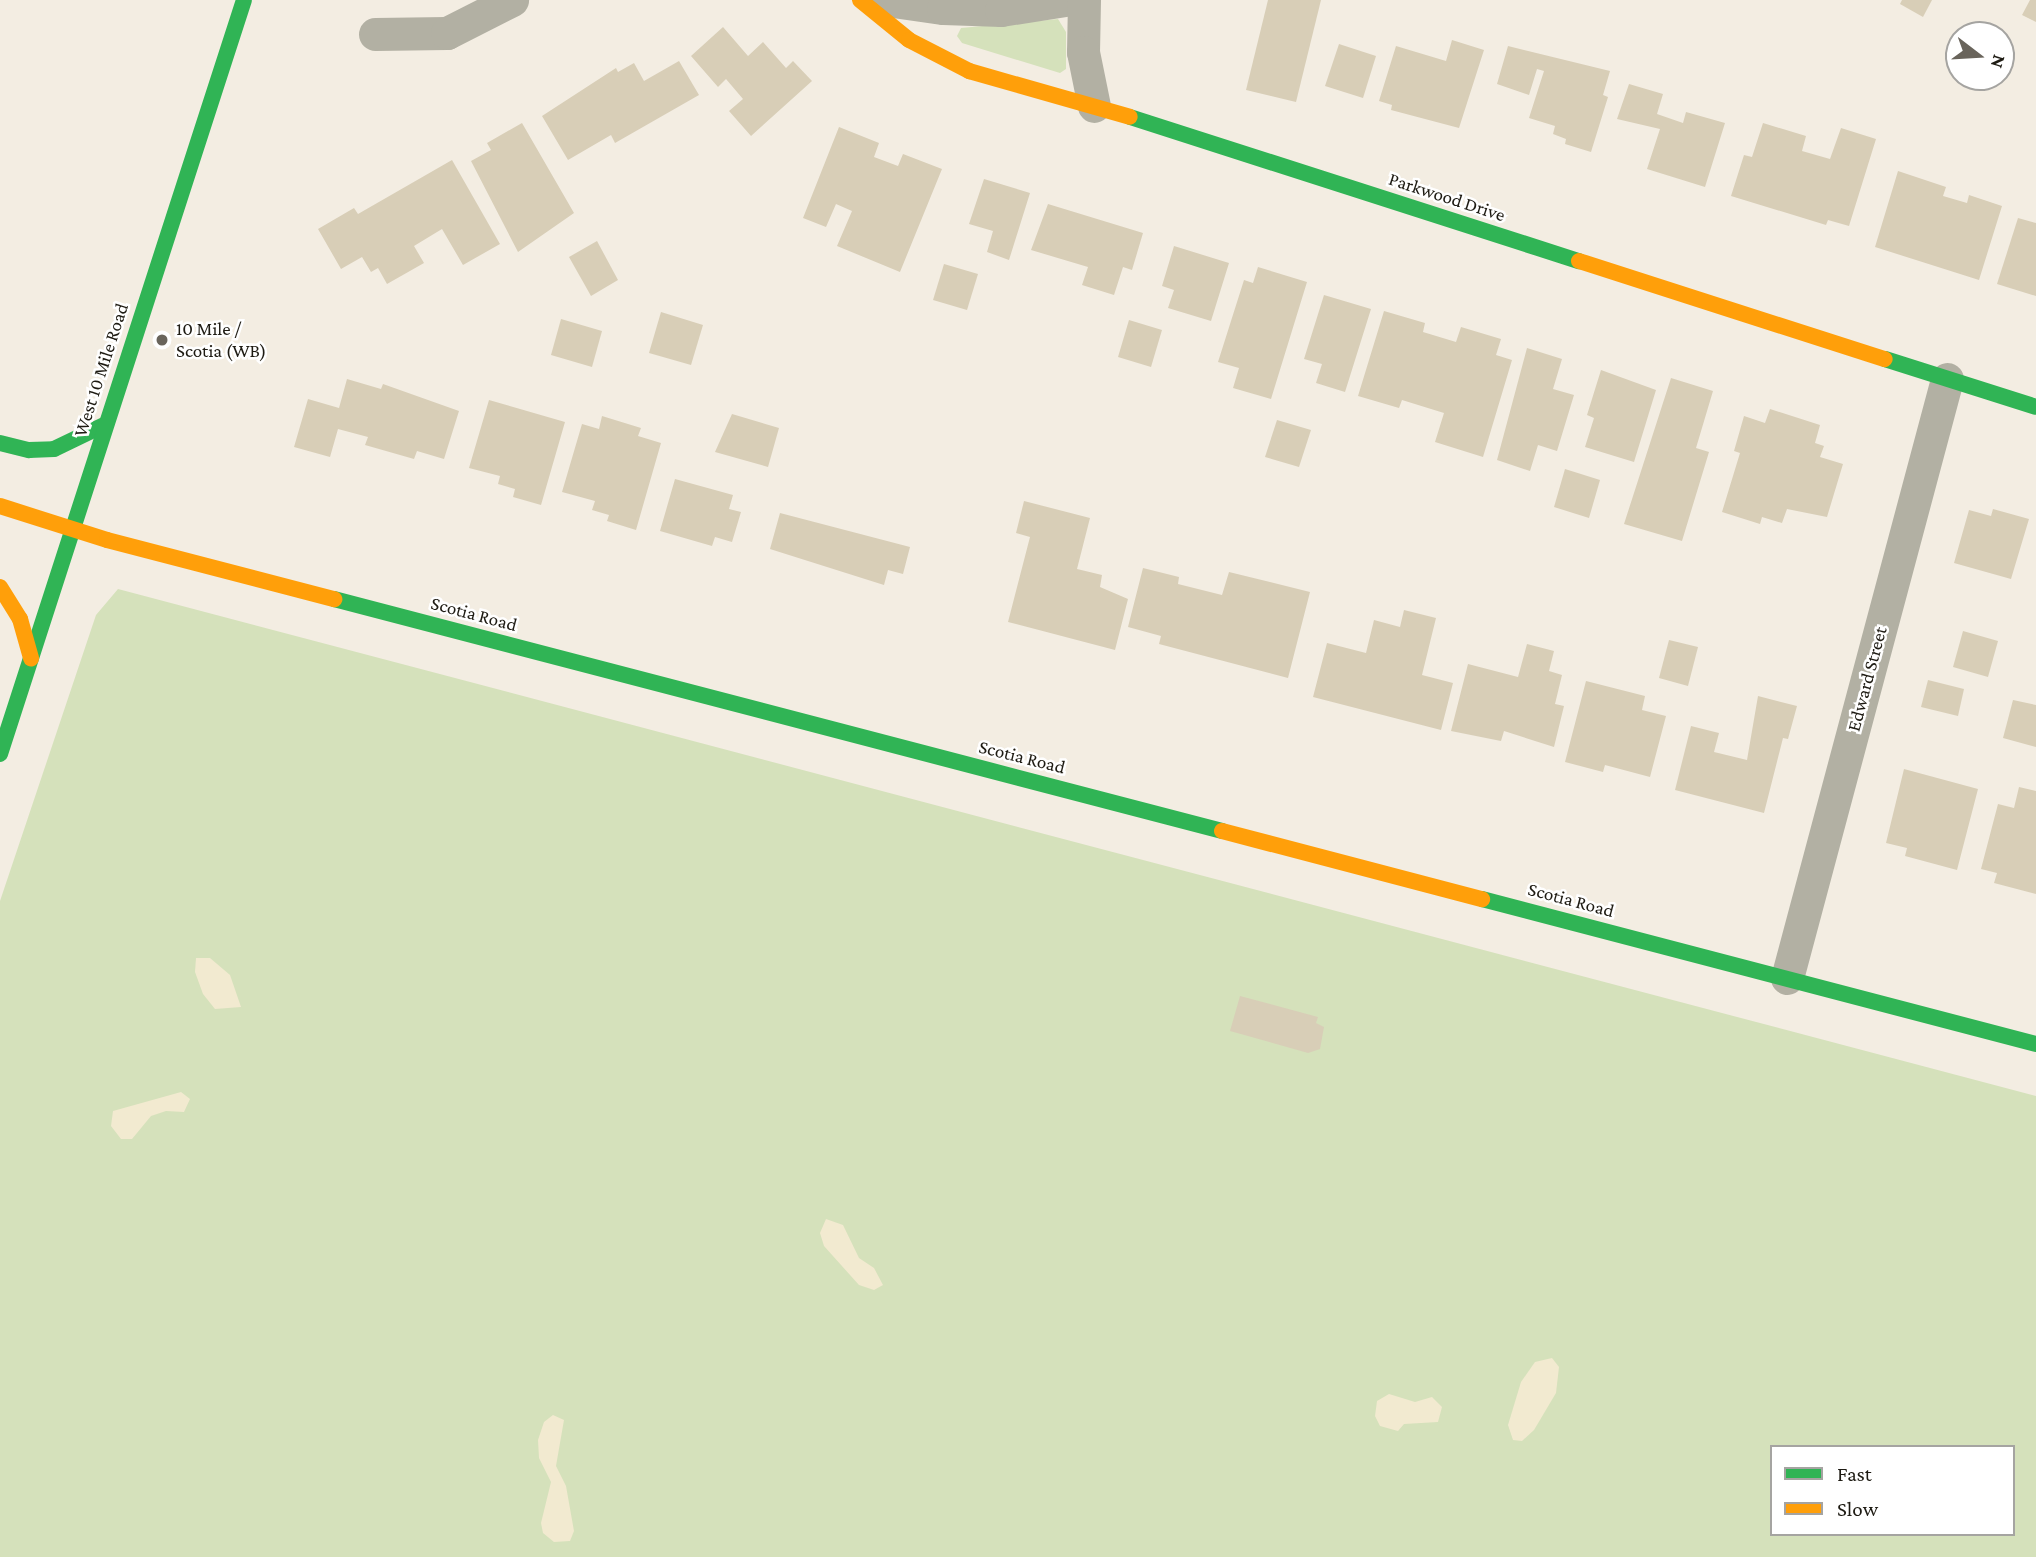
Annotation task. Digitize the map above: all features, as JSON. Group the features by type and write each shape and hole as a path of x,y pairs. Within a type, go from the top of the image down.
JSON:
{"street":[{"name":"West 10 Mile Road","path":"0,754 244,0"},
{"path":"375,34 397,37 447,33 512,0"},
{"name":"Parkwood Drive","path":"860,0 909,40 969,71 1094,106 2036,407"},
{"path":"886,0 943,8 1001,10 1065,0"},
{"path":"1084,0 1083,52 1094,106"},
{"name":"Edward Street","path":"1787,978 1947,379"},
{"path":"0,443 29,450 54,449 93,434 106,424"},
{"name":"Scotia Road","path":"0,506 72,529 2036,1044"},
{"path":"0,587 13,606 31,658"}],"green space":[{"path":"1058,19 1066,32 1066,69 1060,73 962,43 957,36 961,28"},
{"path":"118,589 2036,1096 2036,1557 0,1557 0,901 96,615"}],"sand":[{"path":"196,958 210,958 230,975 241,1007 215,1009 203,994 195,972"},
{"path":"181,1092 190,1099 184,1112 166,1111 151,1116 132,1139 121,1139 111,1126 113,1111"},
{"path":"826,1219 843,1225 859,1258 874,1268 883,1285 874,1290 859,1285 824,1246 820,1233"},
{"path":"1552,1358 1559,1367 1556,1393 1534,1430 1522,1441 1513,1440 1508,1425 1521,1382 1535,1362"},
{"path":"1389,1394 1415,1402 1432,1397 1442,1407 1438,1422 1404,1424 1398,1431 1380,1426 1375,1416 1377,1401"},
{"path":"553,1415 564,1420 556,1466 566,1486 574,1531 570,1541 554,1542 543,1533 541,1523 551,1482 539,1458 538,1440 544,1422"}],"building":[{"path":"1268,0 1321,0 1296,102 1246,90"},
{"path":"1902,0 1932,0 1923,17 1900,4"},
{"path":"2030,0 2036,0 2036,22 2022,15"},
{"path":"723,27 748,56 763,42 786,68 793,61 812,81 751,136 729,111 743,99 726,79 718,87 691,56"},
{"path":"1452,40 1484,50 1459,128 1391,110 1392,105 1379,101 1396,46 1446,61"},
{"path":"1339,44 1376,56 1363,98 1325,86"},
{"path":"1508,46 1610,71 1603,95 1608,97 1591,152 1565,144 1566,139 1553,134 1555,126 1529,118 1544,71 1537,69 1529,95 1497,84"},
{"path":"679,61 699,95 615,143 611,135 568,160 542,116 616,68 618,72 634,63 644,81"},
{"path":"1629,84 1663,94 1657,114 1683,123 1686,112 1725,123 1705,187 1647,169 1660,129 1617,119"},
{"path":"522,123 574,213 518,252 471,161 491,150 487,143"},
{"path":"1763,123 1806,136 1802,151 1830,159 1841,128 1876,139 1849,226 1828,220 1826,225 1731,196 1744,155 1752,157"},
{"path":"839,127 879,143 874,157 898,166 903,154 942,169 900,272 837,246 852,211 836,204 826,227 803,218"},
{"path":"452,160 500,244 463,265 442,229 414,246 424,263 387,284 378,268 371,272 362,257 341,269 318,229 354,208 358,214"},
{"path":"1898,171 1946,187 1943,196 1967,203 1969,195 2002,206 1979,280 1875,247"},
{"path":"984,179 1030,193 1009,260 987,252 993,231 969,224"},
{"path":"1048,204 1143,233 1132,270 1123,267 1114,295 1082,285 1088,267 1031,250"},
{"path":"2018,218 2036,223 2036,296 1997,284"},
{"path":"597,241 618,280 591,296 569,257"},
{"path":"1174,246 1229,263 1211,321 1168,308 1174,290 1162,286"},
{"path":"944,264 978,274 967,310 933,300"},
{"path":"1258,267 1307,282 1271,399 1233,388 1239,368 1218,362 1244,280 1253,283"},
{"path":"1324,295 1371,309 1345,392 1316,383 1322,364 1304,359"},
{"path":"1384,311 1425,323 1423,332 1456,342 1461,327 1501,339 1496,355 1512,360 1483,457 1435,442 1444,413 1402,400 1399,408 1358,396"},
{"path":"661,312 703,325 691,365 649,353"},
{"path":"561,319 602,331 592,367 551,355"},
{"path":"1129,320 1162,330 1151,367 1118,357"},
{"path":"1527,348 1562,359 1553,389 1574,395 1557,451 1538,445 1530,471 1497,460"},
{"path":"1601,370 1656,390 1634,462 1585,447 1594,418 1587,415"},
{"path":"1671,378 1713,391 1696,448 1709,452 1682,541 1624,524"},
{"path":"347,379 381,389 383,384 459,411 444,459 417,451 414,459 365,445 368,437 338,429 330,457 294,447 308,399 339,408"},
{"path":"489,400 565,422 541,505 513,497 515,489 498,484 500,476 469,468"},
{"path":"1770,409 1820,425 1815,443 1824,446 1820,457 1843,464 1827,517 1787,509 1782,523 1762,517 1760,524 1722,512 1740,453 1734,451 1744,416 1765,423"},
{"path":"732,414 779,428 768,467 715,452"},
{"path":"602,416 641,428 638,436 661,443 636,530 607,521 609,515 592,510 595,501 562,492 582,424 599,429"},
{"path":"1277,420 1311,430 1299,467 1265,457"},
{"path":"1565,469 1600,480 1589,518 1554,507"},
{"path":"675,479 733,495 729,509 741,512 732,542 715,537 712,546 660,531"},
{"path":"1024,501 1090,518 1077,569 1102,575 1100,587 1128,599 1115,650 1008,622 1030,537 1016,533"},
{"path":"1993,509 2029,519 2011,579 1954,563 1969,510 1991,516"},
{"path":"780,513 910,547 903,574 888,570 884,585 770,549"},
{"path":"1143,568 1179,577 1178,584 1222,595 1229,572 1310,592 1288,678 1159,644 1161,636 1128,627"},
{"path":"1404,610 1436,618 1422,675 1453,683 1441,730 1313,697 1327,643 1366,653 1374,620 1400,627"},
{"path":"1963,631 1998,641 1988,677 1953,667"},
{"path":"1669,640 1698,647 1688,686 1659,678"},
{"path":"1527,644 1554,651 1549,671 1562,675 1555,704 1564,706 1554,747 1504,731 1501,741 1451,731 1468,664 1518,677"},
{"path":"1928,680 1964,689 1958,716 1921,707"},
{"path":"1586,681 1645,696 1642,710 1666,716 1650,777 1605,765 1603,772 1565,762"},
{"path":"1758,696 1797,706 1788,739 1783,738 1764,813 1675,790 1691,726 1719,733 1714,752 1747,760"},
{"path":"2013,700 2036,705 2036,747 2003,738"},
{"path":"1904,769 1978,789 1957,870 1905,856 1907,848 1886,843"},
{"path":"2019,787 2036,791 2036,894 1994,883 1997,873 1981,869 1998,804 2014,808"},
{"path":"1240,996 1318,1017 1316,1023 1324,1027 1320,1049 1308,1053 1230,1031"}],"traffic: fast":[{"path":"0,754 244,0"},
{"path":"1130,117 1579,261"},
{"path":"1885,359 2036,407"},
{"path":"0,443 29,450 54,449 106,424"},
{"path":"334,599 1222,831"},
{"path":"1482,899 2036,1044"}],"traffic: slow":[{"path":"860,0 909,40 969,71 1130,117"},
{"path":"1579,261 1885,359"},
{"path":"0,506 107,540 334,599"},
{"path":"0,587 20,619 31,658"},
{"path":"1222,831 1482,899"}],"place":[{"name":"10 Mile / Scotia (WB)","path":"162,340"}]}
